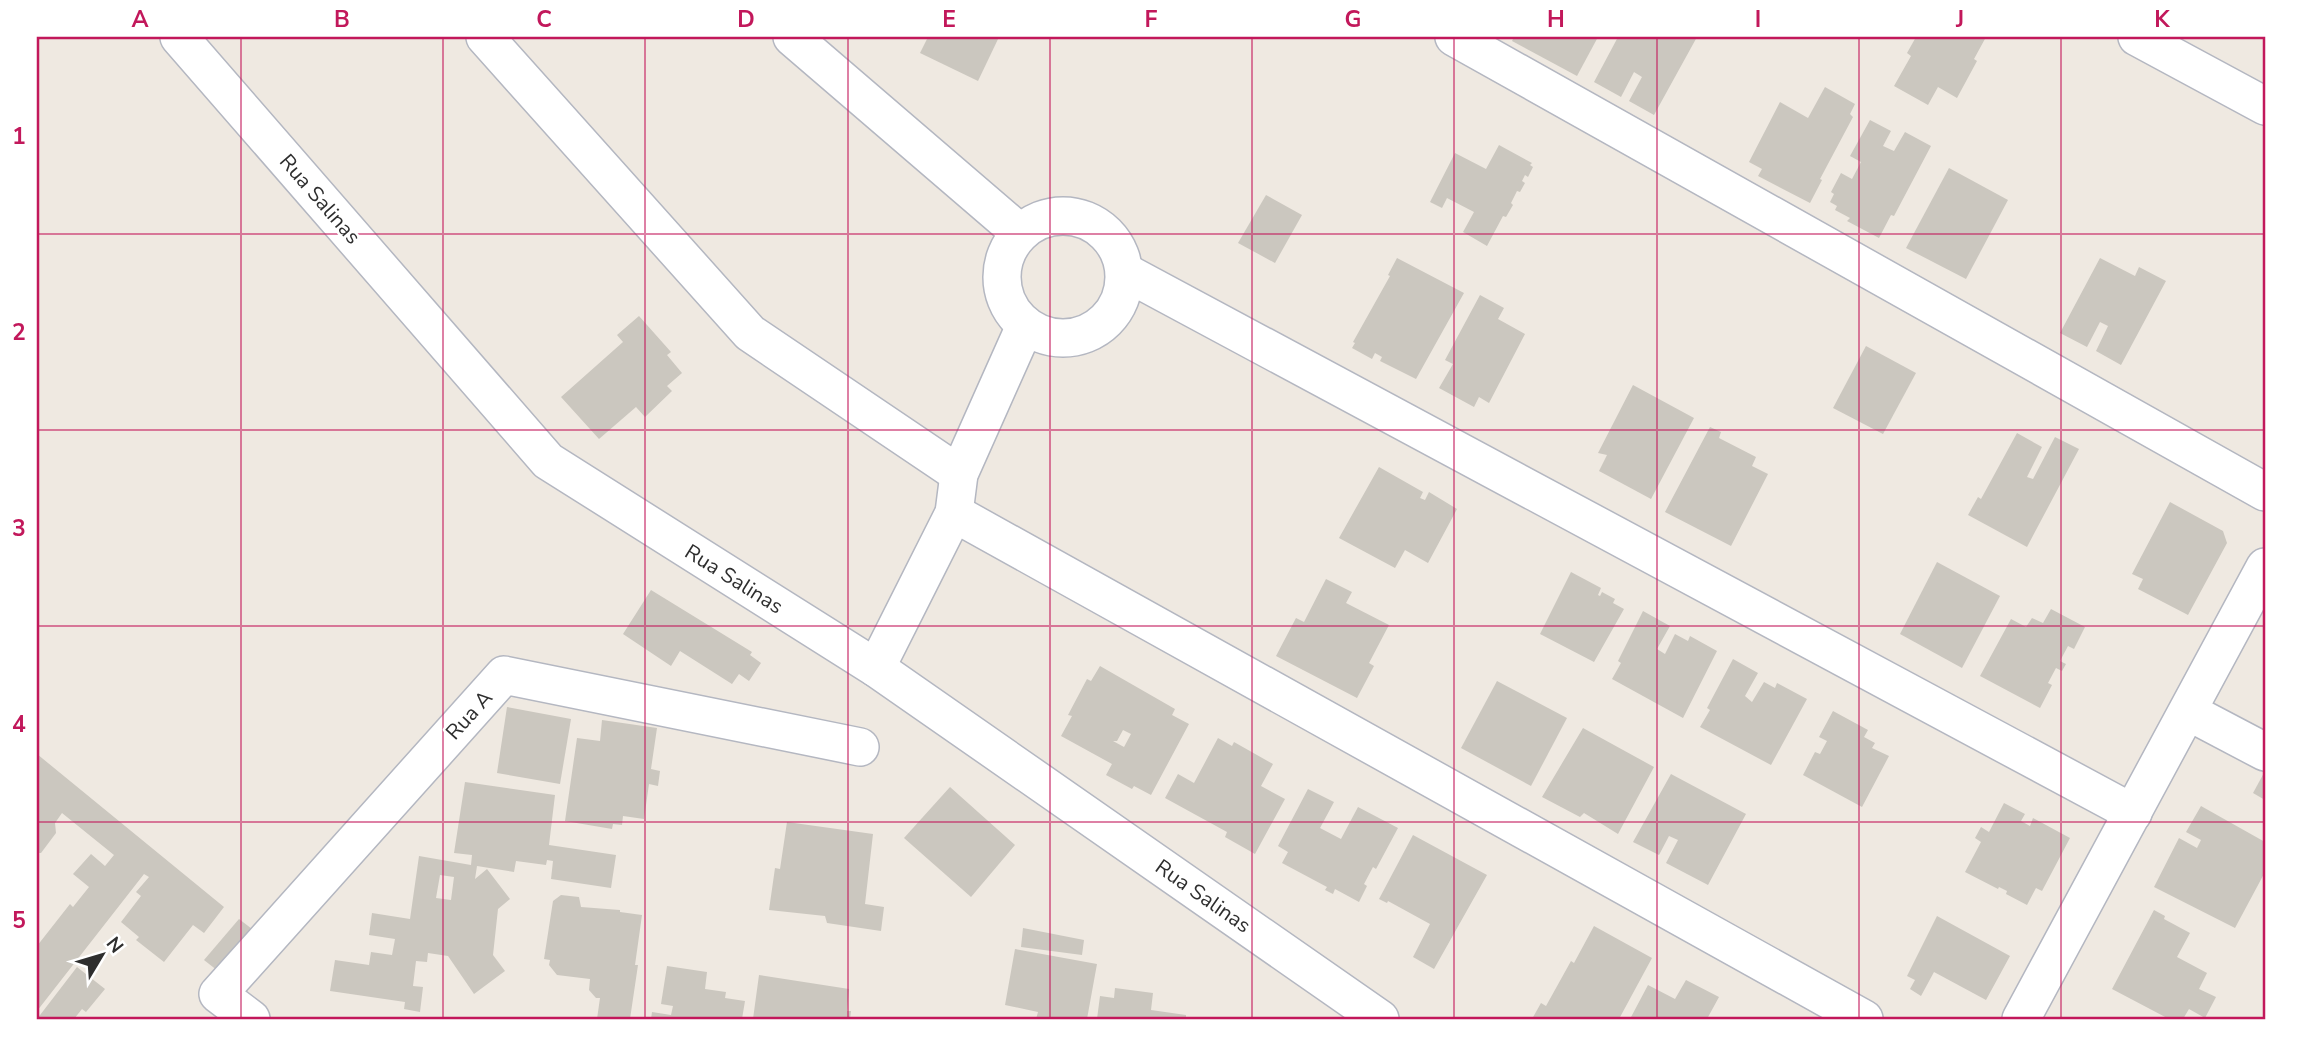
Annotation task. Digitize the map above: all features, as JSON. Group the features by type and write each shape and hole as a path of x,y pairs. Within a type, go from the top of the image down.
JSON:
{"street":[{"name":"Rua Salinas","path":"179,37 548,461 876,668 1380,1019"},
{"path":"485,37 750,333 959,474"},
{"path":"792,37 1019,232"},
{"path":"1454,37 2265,492"},
{"path":"2137,37 2265,106"},
{"path":"1071,215 1097,224 1116,245 1125,272 1121,300 1105,323 1080,337 1051,338 1025,326 1008,306 1001,280 1005,254 1019,232 1042,217 1071,215"},
{"path":"1125,272 2133,813"},
{"path":"876,668 954,513 959,474 1025,326"},
{"path":"954,513 1864,1019"},
{"path":"2021,1019 2265,567"},
{"name":"Rua A","path":"251,1019 218,994 504,675 860,747"},
{"path":"2189,712 2265,752"}],"building":[{"path":"928,37 999,37 978,81 920,53"},
{"path":"1514,37 1598,37 1577,76 1512,41"},
{"path":"1618,37 1697,37 1654,115 1629,101 1642,77 1634,72 1621,97 1594,82"},
{"path":"1916,37 1986,37 1974,59 1977,61 1957,98 1938,87 1928,105 1894,86 1911,56 1907,53"},
{"path":"1825,87 1855,104 1850,114 1853,117 1810,203 1758,176 1762,169 1749,162 1780,102 1808,118"},
{"path":"1870,120 1891,131 1883,146 1894,151 1905,132 1931,146 1894,216 1891,215 1879,238 1847,221 1850,218 1835,210 1837,206 1830,202 1834,194 1831,192 1841,173 1852,179 1861,162 1850,156"},
{"path":"1499,145 1532,163 1530,165 1533,167 1528,177 1525,175 1522,181 1525,183 1520,192 1517,191 1511,203 1513,205 1506,217 1503,216 1487,246 1463,232 1474,212 1447,198 1442,208 1430,202 1455,153 1486,169"},
{"path":"1949,168 2008,200 1966,279 1906,248"},
{"path":"1266,195 1302,215 1275,263 1238,243"},
{"path":"1397,258 1464,293 1416,379 1380,361 1382,357 1375,353 1372,359 1352,348"},
{"path":"2100,258 2135,276 2139,267 2166,281 2121,365 2096,351 2108,326 2100,322 2087,347 2060,333"},
{"path":"1480,295 1504,308 1498,319 1525,334 1489,403 1479,397 1474,407 1439,388 1453,364 1445,360"},
{"path":"639,316 671,352 667,355 682,373 667,386 672,391 645,417 636,407 599,439 561,397 623,342 617,335"},
{"path":"1866,346 1916,373 1883,434 1833,408"},
{"path":"1633,385 1694,418 1651,499 1599,471 1607,455 1598,453"},
{"path":"1710,427 1721,432 1719,438 1756,457 1752,466 1768,474 1731,546 1665,512"},
{"path":"2017,433 2042,447 2027,477 2033,479 2055,437 2079,449 2027,547 1968,515 1978,497 1981,499"},
{"path":"1379,467 1423,492 1420,498 1425,500 1429,492 1457,509 1428,563 1405,550 1395,568 1339,538"},
{"path":"2170,502 2223,531 2227,543 2188,615 2138,589 2143,579 2132,574"},
{"path":"1937,562 2000,596 1962,668 1900,634"},
{"path":"1571,572 1601,588 1598,595 1602,592 1615,599 1613,603 1624,609 1594,662 1540,634"},
{"path":"1326,579 1352,592 1346,603 1389,625 1369,663 1374,666 1357,698 1276,656 1296,618 1304,622"},
{"path":"651,590 752,652 750,655 761,663 749,681 739,674 732,684 680,651 671,666 623,634"},
{"path":"2051,609 2085,627 2074,649 2068,646 2060,661 2066,664 2062,671 2056,668 2048,683 2052,685 2040,708 1980,676 2011,619 2026,627 2032,618 2043,623"},
{"path":"1643,611 1670,626 1657,649 1665,654 1675,634 1688,641 1690,636 1717,651 1683,718 1612,679"},
{"path":"1733,659 1758,673 1745,696 1752,702 1764,682 1775,688 1777,683 1807,699 1771,765 1700,727"},
{"path":"1100,666 1175,709 1172,715 1189,724 1151,795 1134,786 1132,789 1106,775 1112,764 1061,736 1072,716 1068,715 1087,679 1091,681","holes":["1123,730 1131,734 1124,747 1113,741 1117,741"]},
{"path":"1497,681 1567,718 1531,786 1461,748"},
{"path":"507,707 571,719 560,784 497,773"},
{"path":"1833,711 1868,730 1864,737 1875,743 1872,748 1889,756 1862,807 1803,775 1815,752 1820,754 1827,741 1819,737"},
{"path":"602,720 657,728 651,769 660,771 658,786 649,784 644,819 623,816 622,825 613,824 612,829 565,821 577,738 600,741"},
{"path":"1583,728 1654,767 1618,834 1584,813 1580,817 1542,797"},
{"path":"1218,738 1232,746 1234,742 1273,764 1261,786 1285,799 1255,854 1225,837 1227,832 1165,798 1178,774 1194,783"},
{"path":"37,754 224,907 204,933 193,925 164,962 136,940 139,937 121,922 141,896 136,892 149,877 144,874 37,1011 37,946 70,904 73,907 89,887 73,874 91,854 105,866 114,855 62,813 55,823 56,833 41,853 37,853"},
{"path":"2265,771 2265,800 2253,793"},
{"path":"1671,774 1746,814 1708,885 1666,863 1678,840 1669,836 1659,855 1633,842"},
{"path":"465,782 555,795 549,845 616,855 611,888 551,879 553,861 547,860 546,865 516,861 514,872 477,866 475,879 487,869 510,899 498,909 493,955 505,971 474,994 448,956 428,953 427,962 416,961 413,986 423,987 420,1012 404,1009 405,1002 330,991 335,960 369,965 371,952 392,955 395,939 369,935 372,913 410,919 419,856 471,865 472,855 454,853","holes":["440,875 454,877 451,900 436,898"]},
{"path":"950,787 1015,845 971,897 904,838"},
{"path":"1308,789 1334,802 1320,828 1341,839 1358,807 1398,828 1376,869 1373,867 1364,884 1367,886 1359,902 1335,889 1333,894 1325,890 1327,887 1282,863 1288,852 1278,846"},
{"path":"2004,803 2025,814 2021,821 2030,826 2033,818 2070,838 2042,891 2036,888 2027,905 2006,894 2007,891 1965,872 1981,842 1975,838 1981,827 1989,832"},
{"path":"2201,806 2265,842 2265,872 2235,928 2154,887 2179,838 2197,848 2201,840 2186,832"},
{"path":"787,822 873,834 865,904 884,907 881,931 827,923 825,916 769,910 775,868 780,869"},
{"path":"1413,835 1487,875 1434,969 1413,957 1430,924 1388,901 1387,903 1379,899"},
{"path":"561,895 579,897 581,907 642,915 630,1019 597,1019 600,998 596,998 589,990 590,979 557,975 549,965 550,960 544,959 553,901"},
{"path":"2154,910 2165,916 2164,919 2190,933 2177,957 2207,973 2199,989 2216,997 2205,1018 2189,1009 2183,1019 2169,1019 2112,989"},
{"path":"1937,916 2010,956 1986,1000 1934,972 1921,996 1910,989 1915,980 1907,976"},
{"path":"239,919 252,929 218,971 204,960"},
{"path":"1594,926 1652,958 1619,1019 1532,1019 1541,1003 1546,1006"},
{"path":"1023,928 1084,940 1082,955 1021,947"},
{"path":"1015,949 1097,964 1087,1019 1036,1019 1038,1012 1005,1005"},
{"path":"667,966 707,972 705,989 726,992 725,998 745,1001 742,1019 651,1019 652,1012 671,1015 673,1006 661,1004"},
{"path":"77,967 105,989 86,1012 82,1009 74,1019 37,1019"},
{"path":"759,975 849,989 847,1011 851,1011 850,1019 753,1019"},
{"path":"1686,980 1719,997 1707,1019 1630,1019 1648,985 1675,999"},
{"path":"1115,988 1153,993 1151,1010 1186,1015 1186,1019 1097,1019 1100,996 1114,998"}]}
